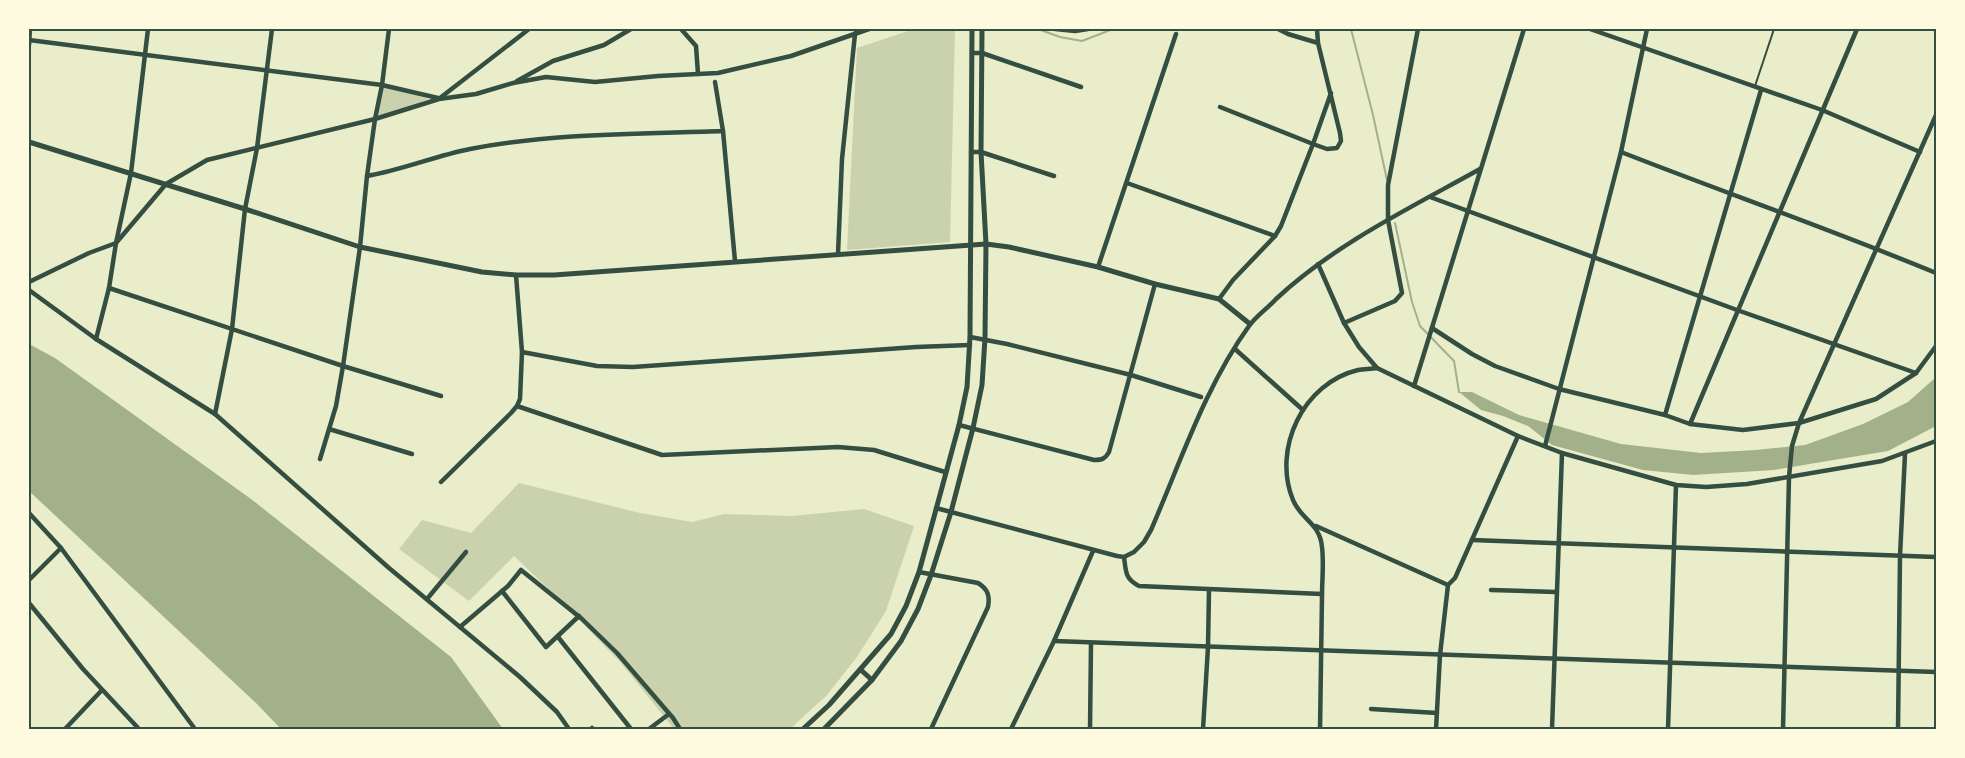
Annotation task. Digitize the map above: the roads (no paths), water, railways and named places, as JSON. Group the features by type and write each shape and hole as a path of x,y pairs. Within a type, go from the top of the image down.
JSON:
{"street":[{"path":"29,46 30,29"},
{"path":"96,339 109,288 116,243 131,173 148,29"},
{"path":"215,414 232,329 245,209 257,148 272,29"},
{"path":"320,459 336,406 343,366 360,247 367,176 389,29"},
{"path":"439,99 529,29"},
{"path":"513,83 553,61 604,45 631,29"},
{"path":"681,29 696,46 698,74"},
{"path":"852,29 855,34"},
{"path":"838,254 842,159 855,34 858,29"},
{"path":"29,282 89,253 116,243 166,184 207,160 375,119 439,99 476,94 513,83 546,77 595,82 718,73 791,56 869,29"},
{"path":"803,729 830,705 891,634 906,606 918,572 959,425 966,387 970,346 972,29"},
{"path":"824,729 872,680 901,641 918,609 931,575 973,428 982,385 985,338 986,244 981,152 982,29"},
{"path":"1055,29 1075,31 1088,29"},
{"path":"1278,29 1297,38 1318,43"},
{"path":"1220,107 1327,149 1337,148 1341,141 1340,134 1318,43 1317,29"},
{"path":"1344,323 1395,301 1402,293 1388,220 1388,185 1418,29"},
{"path":"1414,386 1524,29"},
{"path":"1590,29 1822,110 1920,152"},
{"path":"1545,446 1621,152 1647,29"},
{"path":"1690,424 1857,29"},
{"path":"1098,267 1176,34"},
{"path":"29,40 382,85 439,99"},
{"path":"972,53 982,52 1081,86"},
{"path":"716,82 723,131 735,261"},
{"path":"1665,415 1761,90"},
{"path":"1219,299 1233,280 1275,236 1286,216 1331,93"},
{"path":"1783,729 1789,477 1792,446 1799,423 1833,344 1936,115"},
{"path":"367,176 468,150 518,142 723,131"},
{"path":"29,142 360,247 482,272 516,275 554,275 986,244 1009,247 1098,267 1154,284 1219,299 1250,324"},
{"path":"971,152 981,152 1054,176"},
{"path":"1621,152 1730,195 1780,211 1936,273"},
{"path":"936,508 1093,551 1124,557 1134,552 1144,542 1151,530 1206,398 1250,324 1296,281 1318,264 1388,220 1480,169"},
{"path":"1127,183 1275,236"},
{"path":"1430,197 1595,256 1737,310 1916,373"},
{"path":"1318,264 1344,323 1359,347 1377,368 1518,436 1562,453 1676,485 1706,488 1747,484 1882,461 1936,441"},
{"path":"441,482 517,406 520,399 522,352 516,275"},
{"path":"959,425 1094,460 1101,460 1106,457 1131,375 1154,284"},
{"path":"109,288 343,366 441,396"},
{"path":"29,290 96,339 215,414 427,599 526,682 557,712 569,729"},
{"path":"1432,328 1472,354 1495,366 1559,389 1665,415 1690,424 1743,430 1799,423 1876,399 1916,373 1936,346"},
{"path":"970,337 985,338 1131,375 1202,396"},
{"path":"522,352 597,366 633,367 916,347 970,346"},
{"path":"1235,349 1303,410"},
{"path":"1377,368 1356,370 1338,378 1322,390 1303,410 1292,429 1286,452 1287,479 1293,501 1301,514 1316,526 1448,585"},
{"path":"517,406 662,456 838,447 874,450 945,472"},
{"path":"329,429 412,454"},
{"path":"1436,729 1440,655 1448,585 1455,578 1518,436"},
{"path":"1552,729 1562,453"},
{"path":"1898,729 1900,556 1905,454"},
{"path":"1668,729 1672,663 1676,485"},
{"path":"29,513 61,548 195,729"},
{"path":"1316,526 1322,544 1320,729"},
{"path":"1472,540 1936,557"},
{"path":"29,580 61,548"},
{"path":"1011,729 1054,641 1093,551"},
{"path":"427,599 466,552"},
{"path":"1124,557 1126,574 1130,582 1139,586 1322,594"},
{"path":"460,627 502,592 521,570 579,616 617,653 680,729"},
{"path":"918,572 978,583 988,592 988,607 931,729"},
{"path":"1203,729 1209,590"},
{"path":"1491,590 1556,592"},
{"path":"502,592 546,647 579,616"},
{"path":"29,602 102,690 138,729"},
{"path":"558,636 632,729"},
{"path":"1054,641 1936,672"},
{"path":"1090,729 1091,643"},
{"path":"860,670 872,680"},
{"path":"66,729 102,690"},
{"path":"1371,708 1437,713"},
{"path":"649,729 669,714"}],"lane":[{"path":"1754,87 1774,29"}],"waterway":[{"path":"1038,29 1060,37 1082,41 1113,29"},
{"path":"1351,29 1387,180"},
{"path":"1395,223 1412,302 1420,326 1454,361 1459,392"}]}
